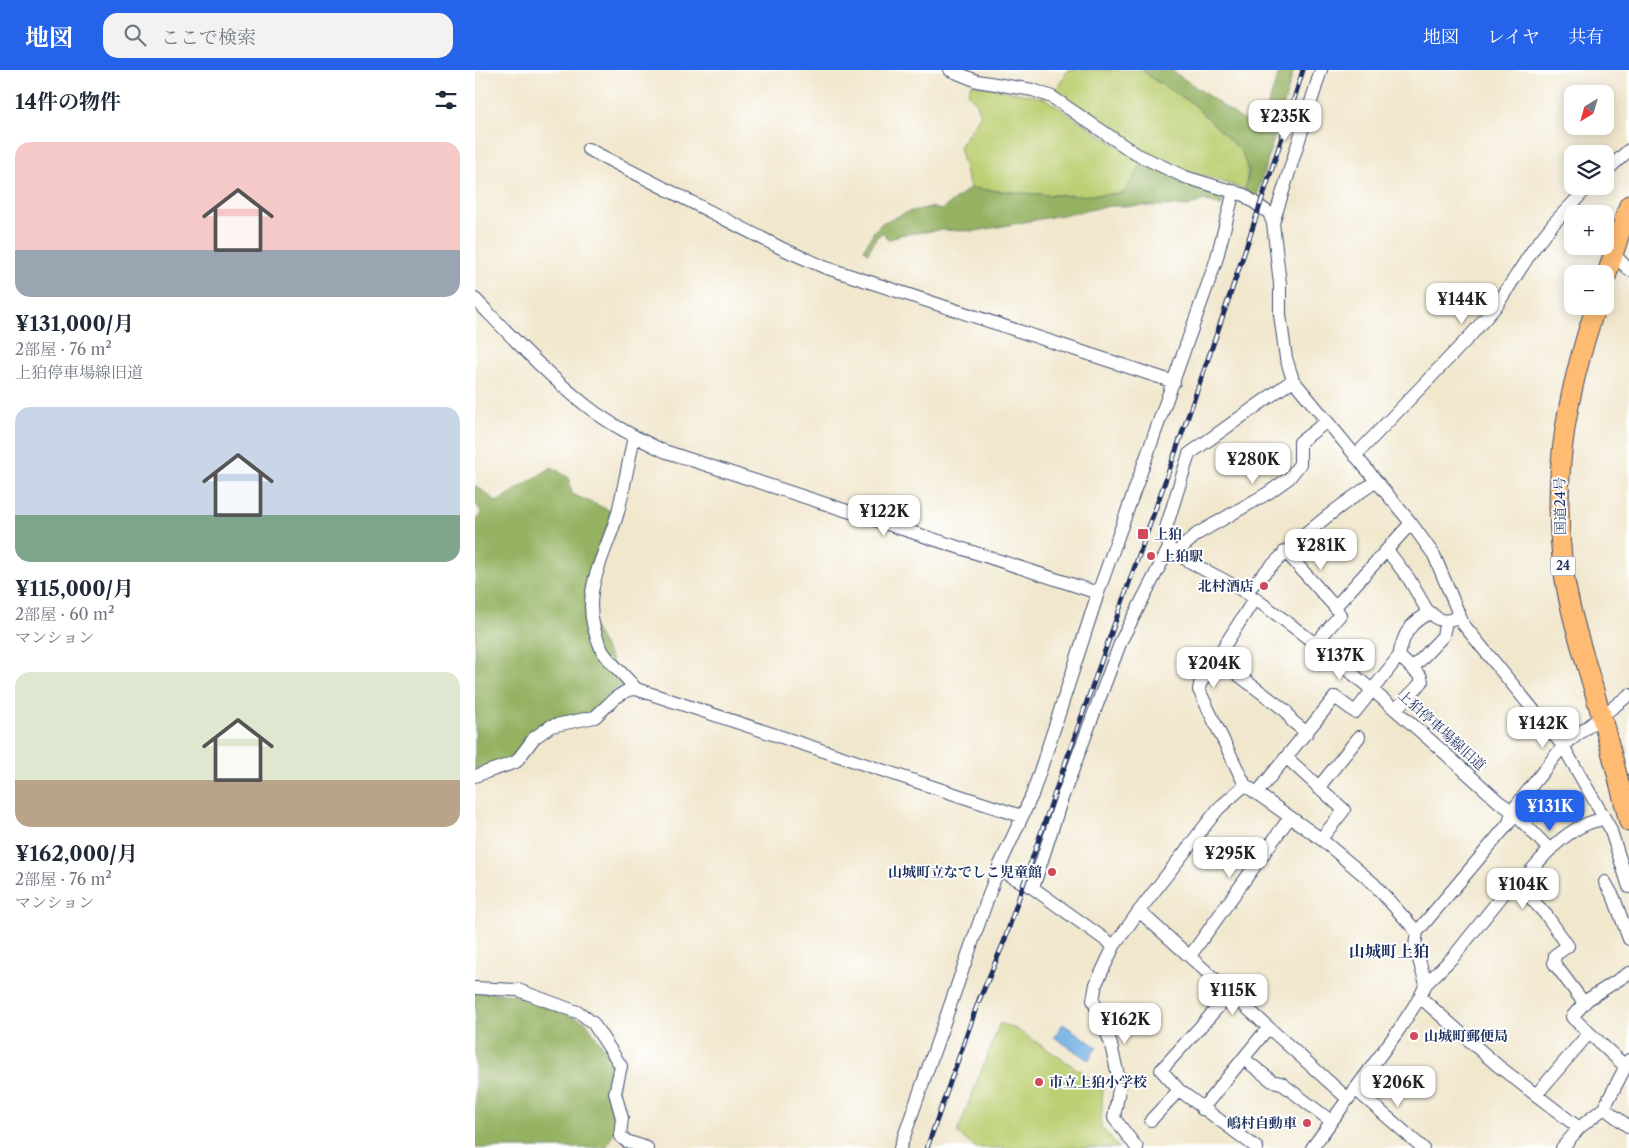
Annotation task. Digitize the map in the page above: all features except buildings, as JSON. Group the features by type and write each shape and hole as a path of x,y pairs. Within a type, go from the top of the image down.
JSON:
{"highway":[{"path":"1614,254 1629,205"},
{"name":"国道24号","path":"1593,315 1575,373 1561,449 1559,508 1562,559 1571,612 1629,822"}],"street":[{"path":"950,70 1033,90 1052,97 1136,154 1185,177 1234,190 1245,195 1269,213 1273,223 1280,284 1280,316 1286,358 1293,380 1375,482 1411,523 1434,555 1453,619 1563,746 1605,819 1629,887"},
{"path":"1273,223 1321,70"},
{"path":"588,149 783,249 824,267 1174,382"},
{"path":"1614,164 1629,150"},
{"path":"900,1148 998,869 1032,795 1098,593 1216,261 1234,190"},
{"path":"1355,456 1497,305 1538,242 1579,195"},
{"path":"1614,254 1629,270"},
{"path":"475,299 583,402 634,436 663,451 1098,593"},
{"path":"1173,551 1166,528 1189,454 1293,380"},
{"path":"1033,888 1062,798 1121,641 1173,551 1197,534 1268,493 1289,478 1300,464 1300,442 1326,422"},
{"path":"634,436 617,512 591,590 590,604 591,619 600,648 636,689 1021,816"},
{"path":"1375,482 1330,512 1285,551 1251,595 1199,690 1245,785 1321,839 1373,883 1417,932"},
{"path":"1335,607 1411,523"},
{"path":"1387,550 1431,613 1438,619 1453,619"},
{"name":"上狛停車場線旧道","path":"1173,551 1251,595 1372,688 1397,708 1499,802 1512,811 1549,849"},
{"path":"1285,551 1340,614 1315,644"},
{"path":"1257,793 1335,697 1355,712 1399,656 1403,636 1418,618 1431,613"},
{"path":"1413,668 1443,636 1453,619"},
{"path":"1397,708 1422,682 1421,677 1399,656"},
{"path":"1217,659 1286,711 1293,721 1307,733"},
{"path":"475,776 516,762 534,738 551,726 595,717 615,698 636,689"},
{"path":"1425,984 1415,946 1417,932 1509,823 1512,811 1563,746 1629,695"},
{"path":"1318,788 1359,737"},
{"path":"1287,758 1344,810 1321,839"},
{"path":"1137,1148 1114,1118 1120,1084 1109,1041 1093,1000 1096,984 1114,946 1139,911 1218,810 1245,785"},
{"path":"1189,956 1290,818"},
{"path":"1312,1148 1398,1031 1420,997 1425,984 1440,973 1510,886 1519,885 1549,849 1593,820 1605,819"},
{"path":"998,869 1033,888 1114,946"},
{"path":"1605,882 1619,911 1629,939"},
{"path":"1519,885 1547,916 1568,946 1555,955 1554,963 1584,1003"},
{"path":"1139,911 1268,1028 1423,1148"},
{"path":"1562,1148 1579,1128 1604,1108 1628,1063 1589,1033 1572,1017 1584,1003 1629,973"},
{"path":"475,988 523,992 581,1013 590,1020 621,1066 615,1093 622,1118 620,1136 626,1141 647,1148"},
{"path":"1230,994 1161,1070 1179,1090 1202,1109 1257,1148"},
{"path":"1420,997 1497,1065 1579,1128"},
{"path":"1202,1109 1268,1028"},
{"path":"1535,1095 1589,1033"},
{"path":"1244,1059 1271,1082 1281,1083 1331,1122"},
{"path":"1151,1120 1179,1090"},
{"path":"1604,1108 1629,1127"}],"green space":[{"path":"1068,70 1142,70 1178,93 1214,122 1244,156 1247,165 1245,190 1150,157 1105,130 1054,93"},
{"path":"1143,70 1171,70 1259,131 1280,70 1293,73 1256,199 1245,190 1249,172 1241,151 1192,103 1154,80"},
{"path":"971,84 1044,98 1143,162 1124,193 1066,195 970,188 959,147 981,115 977,104 968,93"},
{"path":"1143,162 1220,189 1224,198 1221,206 1204,200 1188,206 1110,206 976,231 940,230 900,235 888,240 883,232 876,238 868,253 864,249 874,231 882,223 908,212 930,207 941,210 970,188 1066,195 1124,193"},
{"path":"552,467 569,478 572,494 613,512 586,612 625,685 611,691 598,707 588,714 560,717 535,726 516,753 507,760 475,770 475,519 479,519 481,511 475,503 475,485 497,502"},
{"path":"475,992 518,995 586,1022 617,1067 619,1122 606,1148 475,1148"},
{"name":"市立上狛小学校","path":"1000,1023 1016,1029 1103,1086 1101,1127 1119,1148 976,1148 957,1133"}],"water":[{"path":"1063,1024 1097,1047 1088,1060 1054,1037"}],"railway":[{"path":"978,1003 1004,942 1232,289 1303,70"},
{"path":"927,1148 980,997"}],"place":[{"name":"上狛","path":"1143,534"},
{"name":"上狛駅","path":"1151,556"},
{"name":"北村酒店","path":"1264,586"},
{"name":"山城町立なでしこ児童館","path":"1052,872"},
{"name":"山城町郵便局","path":"1414,1036"},
{"name":"市立上狛小学校","path":"1039,1082"},
{"name":"嶋村自動車","path":"1307,1123"}],"district":[{"name":"山城町上狛","path":"1389,951"}]}
